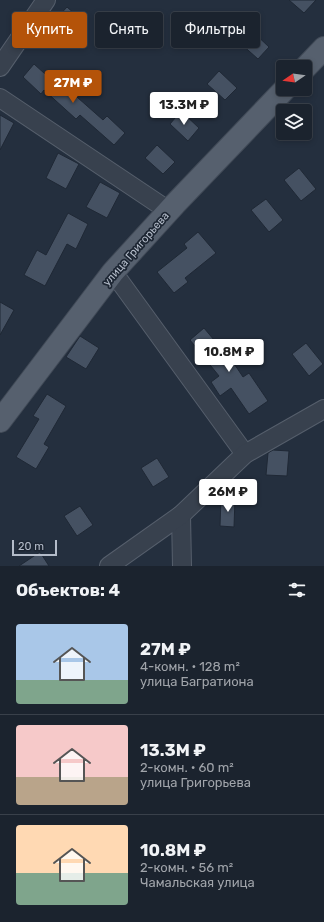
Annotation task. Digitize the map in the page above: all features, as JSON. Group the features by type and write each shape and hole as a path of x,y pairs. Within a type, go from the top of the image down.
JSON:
{"main road":[{"path":"312,61 324,48"},
{"name":"улица Григорьева","path":"0,421 113,272 175,204 278,96"}],"street":[{"path":"0,67 46,0"},
{"path":"0,98 169,211"},
{"path":"113,272 245,454"},
{"path":"109,566 181,515 245,454 324,409"},
{"path":"181,515 182,566"}],"building":[{"path":"289,0 316,0 304,13"},
{"path":"67,7 73,12 62,12"},
{"path":"260,38 269,47 258,59 246,48 260,48"},
{"path":"34,64 66,93 69,90 103,120 107,116 125,133 114,145 80,115 76,119 44,90 41,94 23,77"},
{"path":"219,71 237,88 225,100 207,84"},
{"path":"181,111 199,128 188,141 170,124"},
{"path":"0,115 14,123 0,150"},
{"path":"157,145 175,162 163,174 145,158"},
{"path":"58,153 79,164 66,189 46,178"},
{"path":"299,168 316,189 301,201 284,180"},
{"path":"100,182 120,193 107,218 86,207"},
{"path":"266,199 283,220 269,232 251,210"},
{"path":"68,213 88,224 76,249 67,244 45,286 24,275 37,250 46,255"},
{"path":"198,232 216,253 185,278 188,282 174,293 157,272 187,248 184,244"},
{"path":"0,302 14,310 0,335"},
{"path":"204,328 235,365 243,377 249,373 268,401 249,414 231,388 220,396 211,382 219,376 190,340"},
{"path":"80,336 99,348 86,369 66,357"},
{"path":"306,343 323,364 309,376 292,354"},
{"path":"47,394 66,406 44,444 49,447 36,469 16,457 39,419 33,416"},
{"path":"273,450 289,451 287,476 266,475 268,453"},
{"path":"157,458 169,477 153,487 141,468"},
{"path":"221,499 235,499 234,527 220,526"},
{"path":"80,506 93,525 77,536 64,516"},
{"path":"40,552 49,566 19,566"}]}
